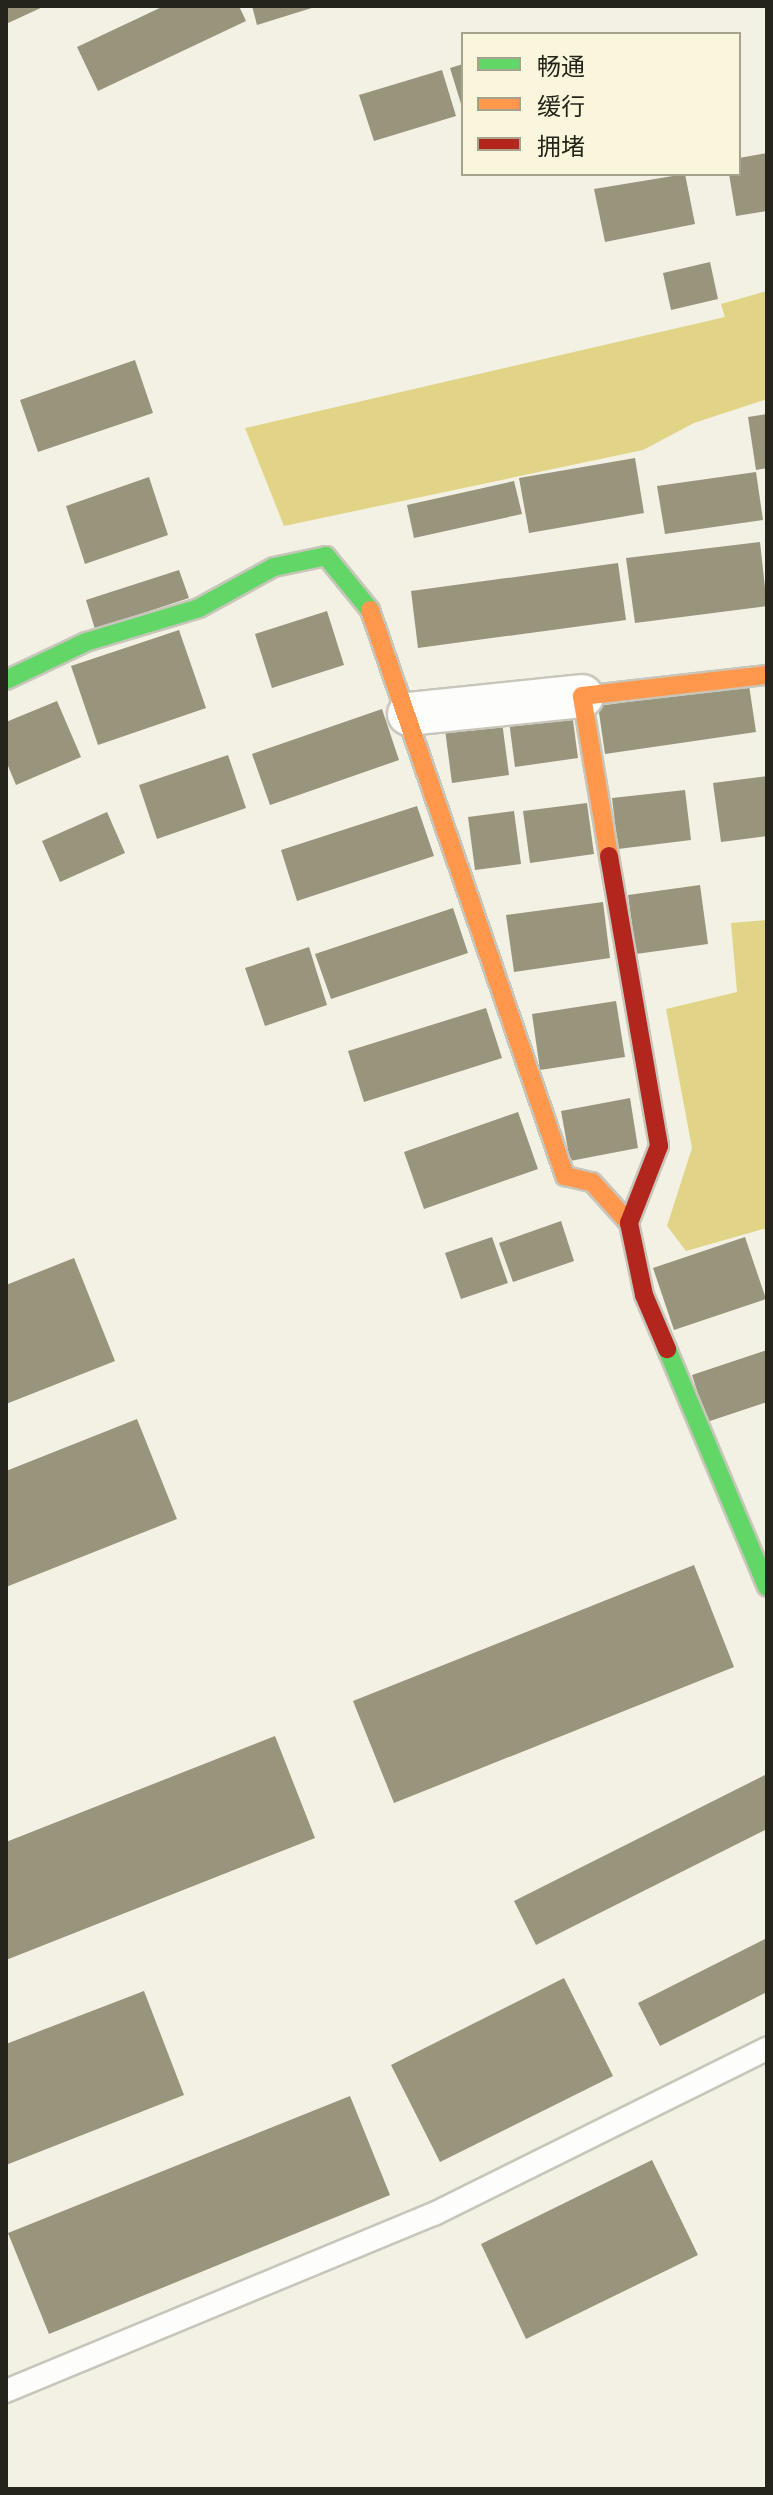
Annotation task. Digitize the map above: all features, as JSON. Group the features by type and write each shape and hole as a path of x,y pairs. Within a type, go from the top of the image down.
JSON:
{"street":[{"path":"6,680 86,642 199,608 274,567 326,556 366,600 409,714 565,1176 592,1182 629,1223 644,1295 767,1587"},
{"path":"409,714 767,675"},
{"path":"582,696 659,1146 629,1223"}],"lane":[{"path":"6,2391 434,2214 767,2049"}],"shaded area":[{"path":"767,291 767,399 694,423 643,450 284,526 245,428 725,317 721,304"},
{"path":"767,920 767,1228 686,1251 667,1226 692,1148 666,1009 737,992 731,923"}],"building":[{"path":"6,6 45,6 6,24"},
{"path":"164,6 239,6 246,21 98,91 77,47"},
{"path":"252,6 315,6 315,7 257,25"},
{"path":"461,65 461,104 450,68"},
{"path":"442,70 456,116 374,141 359,95"},
{"path":"767,153 767,211 736,216 729,176 741,176 741,158"},
{"path":"685,176 695,224 605,242 594,189"},
{"path":"710,262 718,299 671,310 663,273"},
{"path":"135,360 153,413 38,452 20,400"},
{"path":"767,414 767,468 756,470 748,417"},
{"path":"635,458 644,513 529,533 519,478"},
{"path":"756,472 763,520 665,534 657,486"},
{"path":"149,477 168,535 85,564 66,506"},
{"path":"514,481 522,514 414,538 407,505"},
{"path":"760,542 767,606 635,623 626,558"},
{"path":"618,563 626,620 418,648 411,591"},
{"path":"179,570 189,598 95,629 86,600"},
{"path":"327,611 344,665 272,688 255,634"},
{"path":"179,630 206,708 98,745 71,666"},
{"path":"749,685 756,732 605,754 598,706"},
{"path":"57,701 81,757 16,785 6,761 6,722"},
{"path":"382,709 399,760 270,805 252,754"},
{"path":"572,713 578,758 515,767 509,721"},
{"path":"501,714 509,775 452,783 444,722"},
{"path":"228,755 246,808 157,839 139,785"},
{"path":"767,776 767,836 721,842 713,783"},
{"path":"685,790 691,840 618,849 612,798"},
{"path":"587,803 594,854 530,863 523,811"},
{"path":"417,806 434,856 297,901 281,850"},
{"path":"514,811 521,864 475,870 468,817"},
{"path":"107,812 125,853 60,882 42,841"},
{"path":"700,885 708,944 636,954 628,895"},
{"path":"603,902 610,958 514,972 506,915"},
{"path":"453,908 468,953 331,999 315,954"},
{"path":"309,947 327,1005 265,1026 245,968"},
{"path":"616,1001 625,1057 540,1070 532,1014"},
{"path":"486,1008 502,1058 364,1102 348,1051"},
{"path":"630,1098 638,1148 570,1161 561,1111"},
{"path":"518,1112 538,1169 424,1209 404,1152"},
{"path":"561,1221 574,1261 513,1282 499,1243"},
{"path":"492,1237 508,1283 461,1299 445,1253"},
{"path":"745,1237 766,1299 674,1330 653,1268"},
{"path":"74,1258 115,1361 6,1404 6,1285"},
{"path":"767,1350 767,1402 707,1422 692,1375"},
{"path":"137,1419 177,1519 6,1587 6,1471"},
{"path":"694,1565 734,1667 394,1803 353,1701"},
{"path":"275,1736 315,1838 6,1960 6,1842"},
{"path":"767,1774 767,1829 536,1945 514,1901"},
{"path":"767,1938 767,1992 660,2046 638,2003"},
{"path":"564,1978 613,2076 440,2162 391,2065"},
{"path":"144,1991 184,2095 6,2165 6,2044"},
{"path":"350,2096 390,2195 49,2334 8,2233"},
{"path":"652,2160 698,2255 526,2339 481,2244"}],"traffic: fast":[{"path":"6,680 86,642 199,608 274,567 326,556 370,610"},
{"path":"667,1349 767,1587"}],"traffic: slow":[{"path":"370,610 565,1176 592,1182 629,1223"},
{"path":"609,856 582,696 767,675"}],"traffic: jam":[{"path":"609,856 659,1146 629,1223 644,1295 667,1349"}]}
